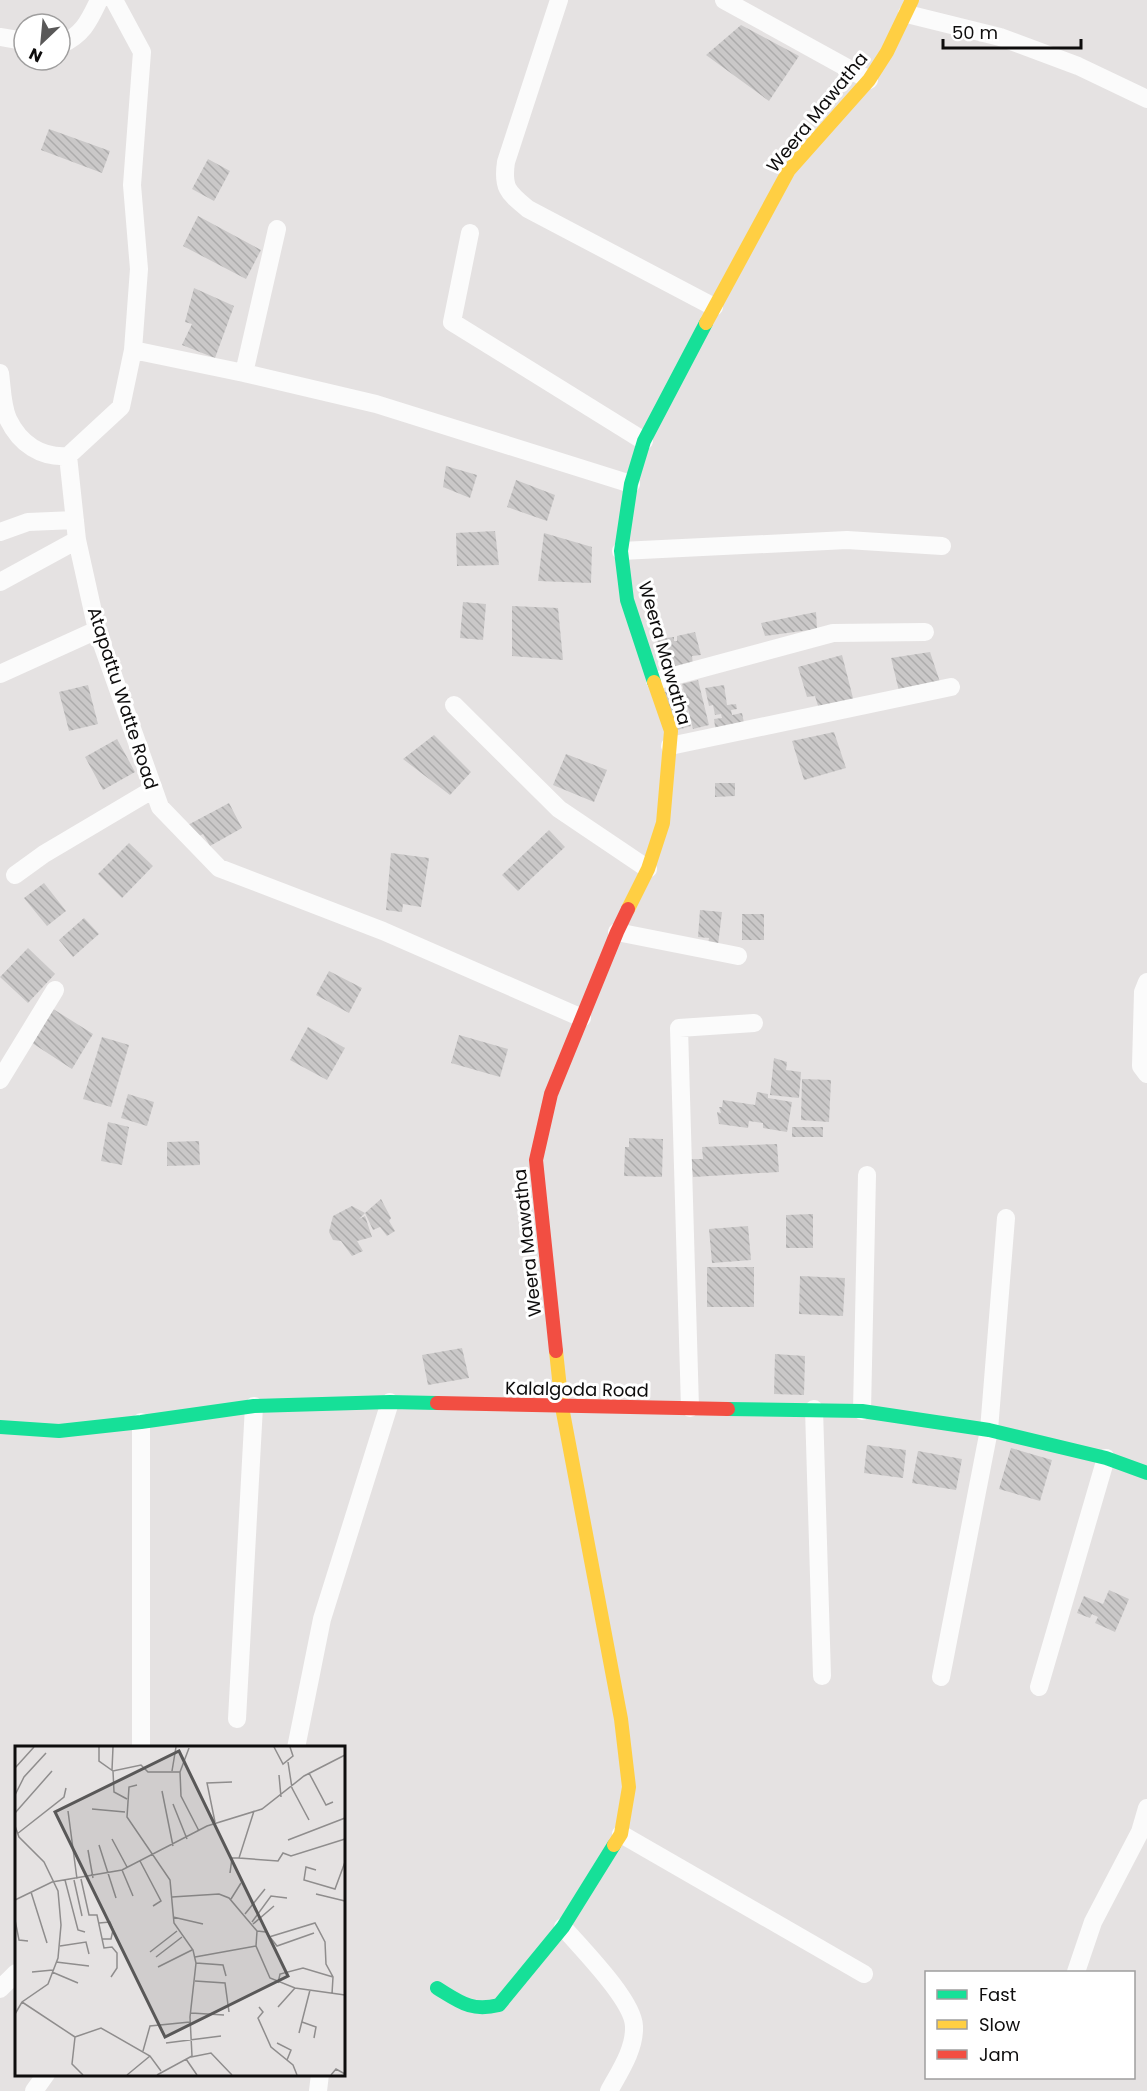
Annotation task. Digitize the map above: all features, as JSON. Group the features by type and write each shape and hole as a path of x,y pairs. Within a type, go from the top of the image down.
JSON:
{"street":[{"path":"72,39 88,22 99,0"},
{"path":"0,373 8,418 26,444 52,457 68,456 121,407 133,350 139,269 132,185 142,52 114,0"},
{"path":"559,0 506,162 503,180 509,193 528,209 714,307"},
{"path":"724,0 869,80"},
{"path":"909,7 1078,66 1147,99"},
{"name":"Weera Mawatha","path":"621,1834 629,1787 621,1719 562,1407 536,1160 551,1094 617,932 648,869 663,823 671,731 627,600 621,551 631,484 645,441 714,307 789,170 869,80 887,52 909,7"},
{"path":"244,373 277,229"},
{"path":"470,233 452,322 645,441"},
{"path":"133,350 375,404 631,484"},
{"name":"Atapattu Watte Road","path":"68,456 77,540 97,630 160,807 219,868 383,931 582,1018"},
{"path":"0,532 28,522 75,520"},
{"path":"0,582 77,540"},
{"path":"621,551 847,540 942,546"},
{"path":"0,674 97,630"},
{"path":"655,681 833,633 925,632"},
{"path":"670,746 951,687"},
{"path":"453,705 559,809 648,869"},
{"path":"15,875 44,854 152,789"},
{"path":"617,932 738,956"},
{"path":"1147,981 1143,992 1141,1066 1147,1074"},
{"path":"0,1080 55,990"},
{"path":"690,1408 680,1028 754,1023"},
{"path":"862,1411 867,1175"},
{"path":"941,1677 989,1430 1006,1218"},
{"path":"296,1746 322,1619 390,1402"},
{"name":"Kalalgoda Road","path":"0,1427 59,1431 254,1406 390,1402 562,1407 814,1409 862,1411 989,1430 1106,1458 1147,1473"},
{"path":"237,1719 254,1406"},
{"path":"814,1409 822,1676"},
{"path":"141,1422 141,1746"},
{"path":"1040,1687 1106,1458"},
{"path":"1076,1971 1093,1922 1140,1832 1147,1808"},
{"path":"437,1988 463,2004 484,2009 499,2005 563,1927 621,1834 864,1974"},
{"path":"563,1927 628,2005 634,2026 630,2052 609,2091"},
{"path":"0,1989 15,1974"},
{"path":"34,2091 45,2076"},
{"path":"318,2091 320,2076"}],"building":[{"path":"741,25 799,56 769,101 706,55"},
{"path":"49,129 110,151 102,173 41,150"},
{"path":"208,159 230,171 214,201 192,189"},
{"path":"198,216 261,250 246,279 183,246"},
{"path":"194,288 234,306 215,358 182,345 192,324 185,322"},
{"path":"446,466 477,475 470,498 443,487"},
{"path":"516,480 555,495 547,521 507,507"},
{"path":"495,531 499,565 457,566 456,533"},
{"path":"544,533 592,547 591,583 538,581"},
{"path":"463,602 486,604 483,640 460,638"},
{"path":"512,606 558,608 563,660 512,656"},
{"path":"816,612 817,629 765,636 761,623"},
{"path":"695,632 701,655 692,656 693,665 662,669 657,639 674,637 674,641 677,641 677,636"},
{"path":"930,652 940,682 899,691 891,658"},
{"path":"842,655 854,702 819,709 815,696 807,697 798,667"},
{"path":"698,680 709,725 693,729 682,684"},
{"path":"88,685 98,724 69,731 59,692"},
{"path":"724,685 727,705 736,704 737,709 731,710 732,715 742,713 745,728 716,733 714,719 722,718 721,714 715,715 713,705 709,706 705,688"},
{"path":"682,688 691,726 674,731 665,692"},
{"path":"834,732 846,768 804,780 792,741"},
{"path":"434,735 471,772 450,795 403,759"},
{"path":"117,739 135,772 103,790 85,757"},
{"path":"566,754 607,770 594,802 553,785"},
{"path":"715,783 735,783 735,796 715,797"},
{"path":"229,803 242,828 210,846 203,834 194,839 186,826"},
{"path":"549,830 565,847 518,891 502,875"},
{"path":"129,843 153,866 122,898 98,874"},
{"path":"391,853 429,858 421,907 403,904 402,912 386,910"},
{"path":"44,883 66,911 47,926 24,898"},
{"path":"700,910 722,912 718,945 708,945 709,938 698,937"},
{"path":"742,914 764,914 764,940 742,940"},
{"path":"84,918 99,934 73,957 59,940"},
{"path":"28,948 55,974 28,1003 0,977"},
{"path":"329,971 362,988 349,1013 316,995"},
{"path":"50,1007 93,1034 72,1069 29,1041"},
{"path":"308,1027 345,1048 327,1080 290,1060"},
{"path":"459,1035 508,1049 500,1077 451,1063"},
{"path":"102,1037 129,1045 111,1107 83,1099"},
{"path":"774,1058 787,1062 786,1070 801,1072 799,1098 770,1095"},
{"path":"802,1079 831,1080 829,1122 801,1120"},
{"path":"757,1092 768,1094 768,1098 792,1102 787,1132 763,1128 763,1123 749,1121 748,1128 719,1124 717,1112 721,1113 719,1107 722,1107 723,1100 755,1105"},
{"path":"128,1094 154,1102 147,1126 121,1118"},
{"path":"108,1122 129,1127 122,1165 101,1161"},
{"path":"792,1127 823,1127 823,1137 792,1137"},
{"path":"629,1138 663,1139 662,1177 624,1176 625,1147 629,1147"},
{"path":"199,1141 200,1165 167,1166 167,1142"},
{"path":"777,1144 779,1172 693,1177 691,1159 703,1159 702,1147"},
{"path":"381,1199 395,1231 387,1236 380,1227 373,1230 365,1213"},
{"path":"352,1206 365,1213 359,1219 365,1216 372,1237 357,1241 363,1251 352,1256 341,1241 333,1240 329,1232 333,1216"},
{"path":"813,1214 813,1248 786,1248 786,1215"},
{"path":"748,1226 751,1260 712,1263 709,1229"},
{"path":"707,1267 754,1267 754,1307 707,1307"},
{"path":"800,1276 845,1278 843,1316 799,1314"},
{"path":"462,1348 469,1378 428,1385 422,1355"},
{"path":"775,1354 805,1356 804,1395 774,1394"},
{"path":"867,1445 906,1450 903,1478 864,1473"},
{"path":"1011,1448 1052,1460 1040,1501 999,1489"},
{"path":"918,1451 962,1459 956,1490 912,1483"},
{"path":"1109,1590 1129,1599 1115,1632 1095,1623 1098,1617 1092,1614 1090,1618 1077,1613 1084,1596 1103,1604"}],"traffic: fast":[{"path":"654,682 627,600 621,551 631,484 644,441 706,323"},
{"path":"0,1427 59,1431 254,1406 437,1403"},
{"path":"728,1409 862,1411 989,1430 1106,1458 1147,1473"},
{"path":"437,1988 473,2006 499,2005 563,1927 614,1845"}],"traffic: slow":[{"path":"706,323 789,170 869,80 887,52 912,0"},
{"path":"628,909 648,869 663,823 671,731 654,682"},
{"path":"556,1351 562,1407 621,1719 629,1787 621,1834 614,1845"}],"traffic: jam":[{"path":"556,1351 536,1160 551,1094 628,909"},
{"path":"437,1403 728,1409"}]}
